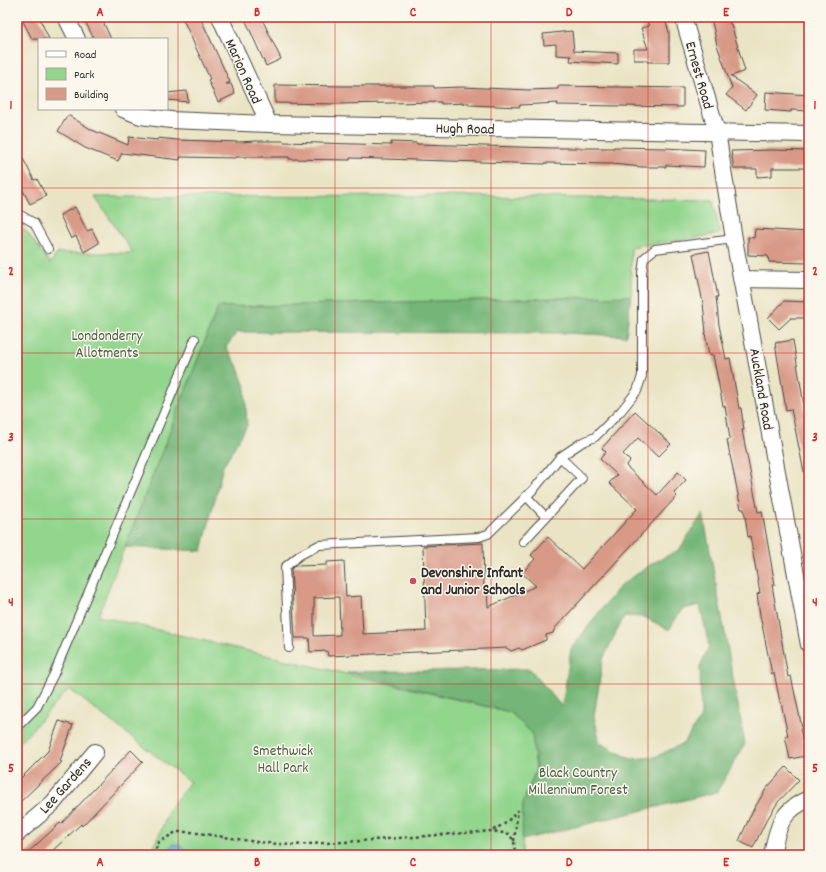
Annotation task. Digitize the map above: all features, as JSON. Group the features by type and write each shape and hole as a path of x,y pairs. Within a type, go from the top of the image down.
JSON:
{"street":[{"path":"66,17 76,38"},
{"name":"Marion Road","path":"220,17 269,124"},
{"name":"Ernest Road","path":"683,17 717,132"},
{"name":"Hugh Road","path":"126,110 141,116 156,118 269,124 809,134"},
{"name":"Auckland Road","path":"717,132 734,239 809,645"},
{"path":"742,279 809,280"},
{"name":"Lee Gardens","path":"17,834 53,803 95,752"},
{"path":"772,855 776,834 786,814 798,804 809,799"}],"lane":[{"path":"17,213 34,223 48,249"},
{"path":"289,648 285,567 300,555 318,545 479,537 488,534 526,496 560,457 581,443 595,437 621,411 637,391 642,376 642,273 644,258 655,249 734,239"},
{"path":"17,728 37,707 54,674 195,339"},
{"path":"523,542 582,478 560,457"},
{"path":"526,496 546,517"}],"path":[{"path":"492,831 506,823 518,810 514,841 515,855"},
{"path":"153,855 159,842 176,832 191,832 257,842 292,845 492,831 509,834 514,841"}],"green space":[{"path":"461,196 713,200 720,234 631,247 631,296 218,307 98,616 510,712 532,733 536,769 523,803 522,855 149,855 161,831 169,809 190,782 69,689 17,746 17,224 26,231 50,263 58,253 133,253 95,197"},
{"path":"631,296 626,336 565,333 237,332 226,347 237,365 245,387 247,426 223,466 202,551 125,547 218,307"},
{"name":"Black Country Millennium Forest","path":"703,513 745,744 717,792 522,840 523,803 536,769 532,733 510,712 347,672 530,669 562,707 571,649 621,585 653,563 679,550","holes":["700,605 709,646 700,666 701,717 684,743 655,757 631,759 600,743 594,716 603,659 624,616 644,617 669,630 682,609"]}],"water":[{"path":"173,844 179,845 189,853 216,855 167,855 167,851"}],"building":[{"path":"21,17 39,17 49,38 32,39"},
{"path":"83,17 101,17 111,38 94,38"},
{"path":"182,17 200,17 230,82 226,84 231,84 235,94 218,102 208,80 210,79"},
{"path":"244,17 261,17 281,59 266,66"},
{"path":"646,17 664,17 669,32 669,62 647,62 647,60 634,60 634,49 648,49 641,28 649,26"},
{"path":"711,17 727,17 731,24 745,71 731,76 757,95 746,110 726,95 732,88 717,45"},
{"path":"572,31 574,51 618,53 618,64 570,61 571,56 556,55 556,44 544,45 543,34"},
{"path":"275,85 434,86 434,88 462,87 529,90 558,89 558,86 683,88 683,107 557,105 558,103 520,105 520,107 469,105 469,103 441,104 441,102 338,104 275,103"},
{"path":"187,91 188,102 168,100 168,93"},
{"path":"766,92 809,95 809,111 791,110 791,112 765,110"},
{"path":"68,115 92,130 128,145 129,137 158,140 158,138 240,142 284,141 391,145 391,142 553,148 664,148 705,150 704,167 666,165 666,167 642,167 612,164 545,164 350,158 350,160 289,159 289,157 180,157 180,160 122,153 118,161 85,148 58,131"},
{"path":"17,147 34,180 37,179 46,196 30,204 17,179"},
{"path":"731,151 809,151 809,168 772,168 772,176 757,177 757,169 734,169"},
{"path":"75,207 87,231 92,229 99,243 84,252 76,236 71,239 60,215"},
{"path":"755,229 809,232 809,263 769,262 768,256 748,255 748,237 754,238"},
{"path":"709,251 718,297 716,297 719,325 726,359 730,358 739,408 741,408 744,430 742,430 758,512 762,511 775,585 772,585 788,677 791,676 802,728 800,729 806,756 790,759 785,736 788,736 781,702 774,673 772,674 760,615 757,594 760,593 750,536 748,537 744,509 741,509 727,440 730,439 725,406 723,406 713,355 709,356 705,333 703,303 693,254"},
{"path":"784,301 809,302 809,318 791,318 779,329 768,318"},
{"path":"793,340 805,411 807,411 809,418 809,472 804,472 791,409 786,410 775,343"},
{"path":"635,411 671,444 658,457 638,438 623,454 630,461 626,466 657,495 678,472 686,480 674,493 677,496 555,628 553,633 546,635 546,640 522,650 519,648 511,651 507,648 328,656 327,651 310,652 309,638 295,638 291,569 295,566 327,565 327,562 344,561 346,597 361,596 363,634 426,631 423,546 483,543 484,589 487,589 488,607 536,586 522,573 535,559 531,555 548,537 582,569 637,509 609,483 617,475 600,459 606,452 602,448","holes":["339,597 340,635 314,636 314,598"]},
{"path":"59,721 73,725 60,761 62,762 17,805 17,782 48,751"},
{"path":"131,750 143,762 82,826 81,824 49,854 50,855 25,855 60,823 61,824"},
{"path":"786,767 799,780 778,802 765,823 753,848 739,841 752,812 766,789"}],"place":[{"name":"Devonshire Infant and Junior Schools","path":"413,581"}],"park label":[{"name":"Londonderry Allotments","path":"107,344"},
{"name":"Smethwick Hall Park","path":"283,758"}]}
